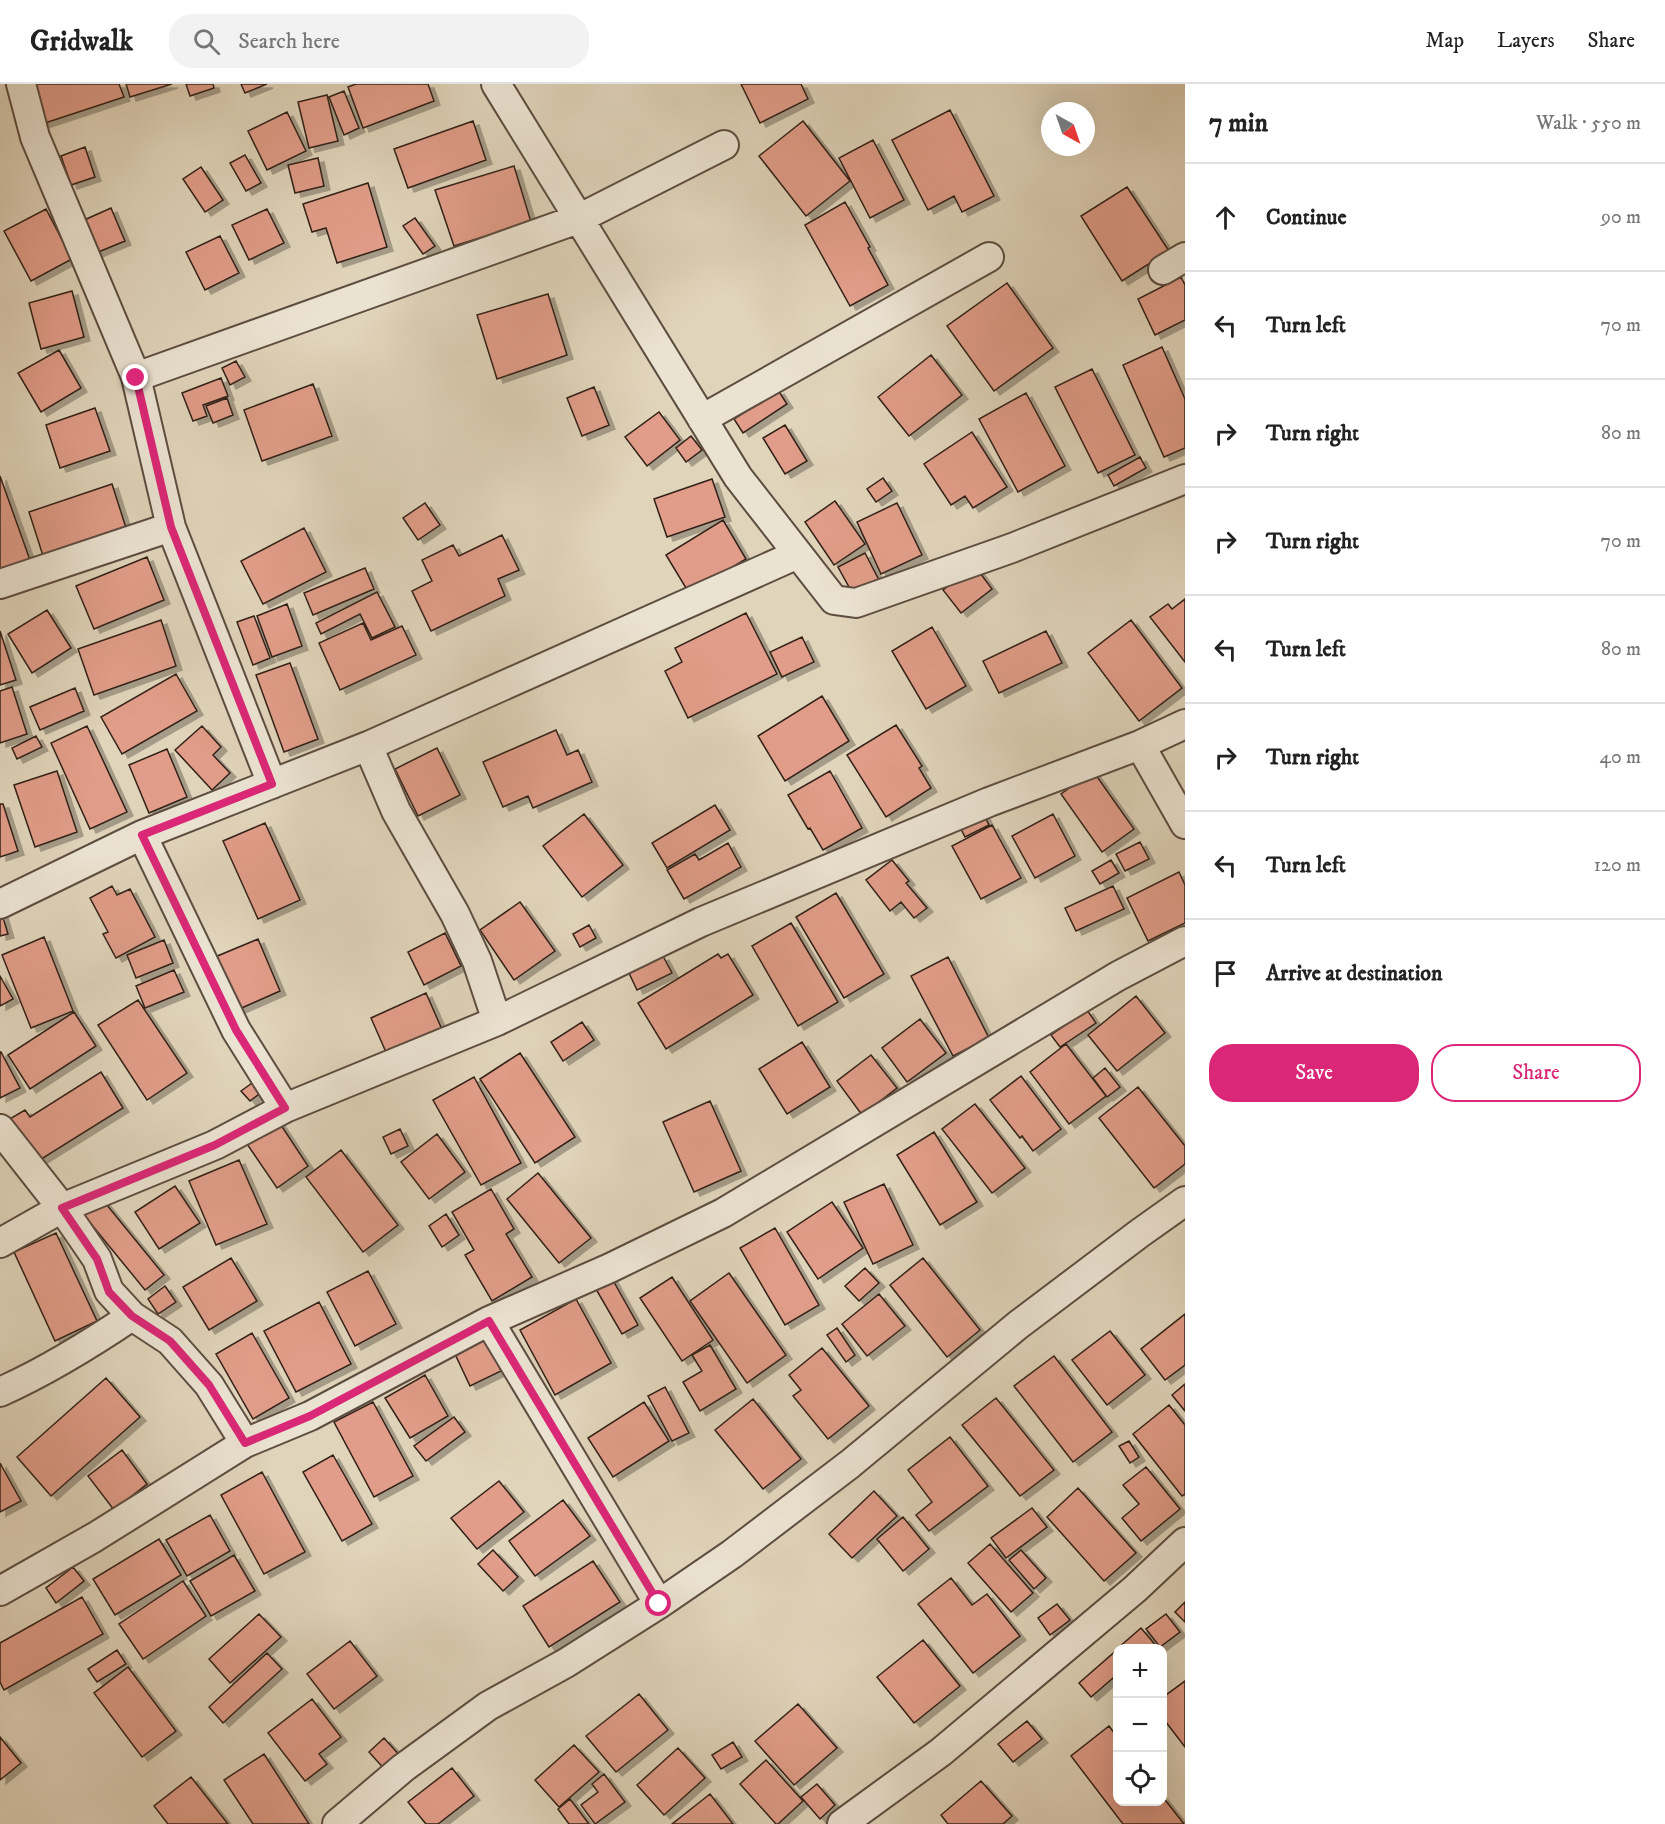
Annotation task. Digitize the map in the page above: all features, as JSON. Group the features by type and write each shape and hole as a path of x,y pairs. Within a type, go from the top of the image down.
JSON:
{"street":[{"path":"21,84 35,137 136,378 171,527 272,784"},
{"path":"495,84 738,477 834,600 856,603 1012,548 1185,479"},
{"path":"136,378 578,219 724,145"},
{"path":"702,419 989,257"},
{"path":"0,584 171,527"},
{"path":"0,904 142,835 368,746 798,554"},
{"path":"0,1243 62,1208 215,1145 285,1108 497,1021 701,922 989,802 1140,745 1185,724"},
{"path":"1140,745 1185,824"},
{"path":"368,746 396,811 455,914 473,951 497,1021"},
{"path":"142,835 236,1030 285,1108"},
{"path":"0,1591 94,1537 245,1443 310,1416 489,1321 610,1268 723,1213 1118,976 1185,941"},
{"path":"0,1129 62,1208 97,1259 109,1292 132,1316 170,1341 209,1385 245,1443"},
{"path":"337,1824 403,1768 488,1706 566,1663 732,1554 850,1464 1018,1325 1185,1201"},
{"path":"0,1392 28,1380 79,1351 132,1316"},
{"path":"489,1321 659,1604"},
{"path":"842,1824 941,1752 1135,1589 1185,1542"}],"building":[{"path":"33,84 119,84 124,97 39,125"},
{"path":"126,84 172,84 130,97"},
{"path":"186,84 213,84 214,88 190,96"},
{"path":"241,84 267,84 245,93"},
{"path":"356,84 428,84 434,101 363,128 348,87"},
{"path":"741,84 801,84 808,99 760,123"},
{"path":"344,91 359,128 344,135 329,97"},
{"path":"327,95 338,141 309,148 298,102"},
{"path":"950,110 994,196 962,212 954,196 928,210 892,140"},
{"path":"287,112 306,151 267,170 248,131"},
{"path":"473,121 486,160 408,188 394,149"},
{"path":"803,121 850,181 806,216 759,156"},
{"path":"873,140 904,200 870,218 839,158"},
{"path":"85,147 95,177 71,185 61,156"},
{"path":"245,155 261,183 246,191 230,163"},
{"path":"318,158 324,186 295,193 288,165"},
{"path":"514,166 531,222 454,246 435,190"},
{"path":"201,167 223,200 205,212 183,179"},
{"path":"368,183 387,247 337,263 326,228 312,232 303,204"},
{"path":"1127,187 1169,251 1122,281 1081,216"},
{"path":"845,202 888,285 850,306 805,225"},
{"path":"111,208 125,241 96,253 82,221"},
{"path":"46,209 72,259 31,281 4,231"},
{"path":"267,209 284,243 249,260 232,225"},
{"path":"415,218 435,246 423,254 403,226"},
{"path":"220,236 239,273 205,290 186,252"},
{"path":"1181,277 1185,285 1185,320 1155,335 1138,299"},
{"path":"1007,283 1053,348 994,391 947,326"},
{"path":"72,291 84,337 41,349 29,303"},
{"path":"548,294 567,355 497,379 477,315"},
{"path":"1162,347 1185,399 1185,448 1164,457 1123,365"},
{"path":"59,350 81,388 41,412 18,373"},
{"path":"931,355 962,395 909,436 878,397"},
{"path":"236,361 245,377 230,385 222,368"},
{"path":"1092,369 1135,455 1098,473 1055,387"},
{"path":"221,378 228,396 203,405 207,416 193,421 182,393"},
{"path":"313,384 332,436 262,461 244,410"},
{"path":"594,387 609,425 582,436 567,398"},
{"path":"778,390 787,404 743,433 734,419"},
{"path":"1026,393 1065,466 1018,492 979,419"},
{"path":"227,398 233,415 213,423 206,406"},
{"path":"95,408 110,451 60,468 46,425"},
{"path":"659,412 680,440 647,466 625,437"},
{"path":"785,425 807,461 785,474 763,438"},
{"path":"972,432 1007,487 973,508 965,496 951,505 924,464"},
{"path":"691,436 702,450 686,462 676,448"},
{"path":"1140,457 1146,468 1114,486 1108,475"},
{"path":"0,476 30,560 0,571"},
{"path":"883,478 892,491 876,502 867,489"},
{"path":"712,479 725,517 667,537 654,499"},
{"path":"112,484 128,534 45,562 29,512"},
{"path":"835,501 865,544 834,565 805,522"},
{"path":"425,503 440,525 418,540 403,518"},
{"path":"897,503 922,555 881,574 857,522"},
{"path":"723,520 746,559 689,593 666,555"},
{"path":"304,528 326,572 263,604 241,561"},
{"path":"502,535 519,570 498,579 505,596 431,631 412,591 432,581 422,560 453,545 459,556"},
{"path":"865,553 880,582 854,596 838,567"},
{"path":"147,557 164,600 94,629 76,586"},
{"path":"975,566 992,589 961,613 943,590"},
{"path":"365,568 374,589 313,615 304,593"},
{"path":"377,592 395,627 372,638 360,614 321,634 316,623"},
{"path":"1185,599 1185,662 1150,617 1168,604 1172,609"},
{"path":"287,604 302,646 272,657 257,616"},
{"path":"47,610 71,648 32,673 8,634"},
{"path":"746,613 777,674 688,718 665,671 682,662 675,648"},
{"path":"254,616 270,658 253,665 237,622"},
{"path":"161,620 176,666 94,695 78,649"},
{"path":"1131,620 1182,688 1139,721 1088,653"},
{"path":"363,623 371,640 402,626 416,655 340,690 319,643"},
{"path":"932,627 966,686 926,709 892,651"},
{"path":"0,631 16,680 0,685"},
{"path":"1046,631 1062,663 999,693 983,661"},
{"path":"802,637 814,662 782,677 770,652"},
{"path":"290,663 318,739 284,752 256,675"},
{"path":"176,674 197,711 122,754 101,717"},
{"path":"12,687 27,734 0,743 0,691"},
{"path":"75,688 84,711 40,730 30,707"},
{"path":"822,696 849,741 785,781 758,736"},
{"path":"896,725 922,766 919,768 931,788 886,817 847,755"},
{"path":"87,726 127,812 90,829 51,743"},
{"path":"202,726 221,747 213,755 230,773 212,790 175,750"},
{"path":"556,730 567,755 578,750 592,782 533,808 528,796 503,807 483,762"},
{"path":"36,736 42,747 17,759 12,748"},
{"path":"437,748 460,795 418,816 395,769"},
{"path":"167,749 187,797 149,813 129,765"},
{"path":"57,771 77,832 35,847 14,785"},
{"path":"830,771 862,828 823,850 788,795"},
{"path":"1093,771 1134,829 1102,852 1061,794"},
{"path":"0,804 3,804 18,851 0,857"},
{"path":"715,805 730,830 667,868 652,843"},
{"path":"982,811 989,825 965,837 958,823"},
{"path":"584,814 623,865 582,897 543,846"},
{"path":"1053,814 1075,856 1035,878 1012,836"},
{"path":"265,823 300,900 258,919 223,841"},
{"path":"992,825 1021,878 981,899 952,846"},
{"path":"1140,842 1149,859 1125,871 1116,854"},
{"path":"728,843 741,867 684,899 667,870 695,854 699,860"},
{"path":"892,860 909,881 906,883 927,908 914,918 901,902 890,911 866,880"},
{"path":"1111,860 1119,873 1100,884 1092,871"},
{"path":"1179,872 1185,885 1185,923 1148,941 1127,898"},
{"path":"112,886 117,895 130,889 155,937 116,958 103,934 108,932 90,898"},
{"path":"1113,886 1124,909 1076,931 1065,908"},
{"path":"836,893 884,974 844,998 796,917"},
{"path":"520,902 555,951 514,980 480,930"},
{"path":"2,914 8,934 0,936 0,915"},
{"path":"791,923 838,1002 798,1026 752,946"},
{"path":"589,925 596,938 580,947 573,934"},
{"path":"445,933 461,966 424,985 408,952"},
{"path":"44,937 73,1011 31,1028 2,955"},
{"path":"258,939 280,991 237,1010 215,957"},
{"path":"164,940 173,963 136,978 127,955"},
{"path":"718,954 721,958 728,954 753,995 666,1049 638,1003"},
{"path":"663,956 672,973 637,990 629,973"},
{"path":"948,957 989,1038 953,1056 911,976"},
{"path":"174,970 184,992 145,1008 136,986"},
{"path":"0,976 13,999 0,1006"},
{"path":"426,993 444,1034 389,1059 371,1018"},
{"path":"1136,996 1165,1033 1117,1071 1088,1035"},
{"path":"138,1000 187,1073 147,1100 98,1025"},
{"path":"1087,1010 1096,1023 1060,1047 1051,1035"},
{"path":"74,1012 96,1046 30,1089 8,1055"},
{"path":"920,1019 946,1053 907,1082 882,1048"},
{"path":"582,1022 594,1040 563,1061 551,1042"},
{"path":"802,1042 830,1087 787,1114 759,1069"},
{"path":"1066,1044 1106,1096 1069,1124 1030,1072"},
{"path":"0,1052 20,1088 0,1098"},
{"path":"520,1053 575,1137 535,1163 480,1079"},
{"path":"871,1055 897,1088 862,1115 837,1081"},
{"path":"1105,1068 1120,1087 1107,1097 1093,1078"},
{"path":"101,1072 123,1108 35,1163 8,1120 25,1110 30,1117"},
{"path":"1021,1076 1061,1129 1033,1151 990,1100"},
{"path":"474,1077 521,1163 481,1185 433,1100"},
{"path":"259,1078 267,1088 250,1101 241,1091"},
{"path":"1138,1087 1185,1146 1185,1164 1154,1188 1099,1118"},
{"path":"710,1101 741,1171 694,1192 663,1122"},
{"path":"975,1104 1025,1168 992,1193 942,1129"},
{"path":"279,1122 308,1166 277,1188 247,1144"},
{"path":"400,1129 408,1146 391,1154 383,1137"},
{"path":"934,1132 977,1202 940,1225 897,1155"},
{"path":"437,1134 465,1172 429,1199 401,1162"},
{"path":"341,1150 398,1225 363,1252 306,1177"},
{"path":"239,1160 267,1224 216,1245 189,1181"},
{"path":"538,1173 591,1238 559,1263 507,1199"},
{"path":"884,1184 913,1245 873,1264 844,1202"},
{"path":"175,1186 200,1223 159,1249 135,1212"},
{"path":"491,1189 514,1229 506,1234 532,1277 492,1301 465,1255 474,1250 452,1212"},
{"path":"102,1199 164,1275 145,1290 83,1214"},
{"path":"832,1202 863,1248 818,1279 787,1232"},
{"path":"446,1214 459,1235 442,1247 429,1226"},
{"path":"775,1228 819,1305 785,1325 740,1248"},
{"path":"56,1233 97,1321 55,1341 14,1252"},
{"path":"231,1258 257,1301 209,1330 183,1287"},
{"path":"923,1258 980,1330 947,1357 890,1285"},
{"path":"865,1268 879,1283 859,1301 845,1286"},
{"path":"368,1271 396,1324 355,1346 327,1292"},
{"path":"729,1273 786,1355 747,1383 690,1301"},
{"path":"610,1275 638,1325 622,1334 593,1284"},
{"path":"672,1277 713,1340 682,1361 640,1298"},
{"path":"165,1286 176,1302 158,1314 148,1299"},
{"path":"879,1294 905,1326 867,1356 842,1324"},
{"path":"576,1299 611,1363 555,1395 520,1330"},
{"path":"319,1302 351,1364 296,1392 264,1331"},
{"path":"1185,1314 1185,1365 1165,1380 1141,1349"},
{"path":"837,1328 855,1355 846,1362 827,1335"},
{"path":"1110,1331 1145,1375 1107,1405 1072,1360"},
{"path":"252,1333 289,1398 253,1419 216,1354"},
{"path":"486,1338 501,1371 470,1386 455,1354"},
{"path":"710,1345 736,1389 700,1411 683,1382 702,1371 692,1355"},
{"path":"822,1348 869,1406 828,1439 793,1396 801,1390 789,1375"},
{"path":"1054,1356 1112,1432 1073,1462 1014,1386"},
{"path":"425,1375 448,1416 410,1438 385,1398"},
{"path":"106,1378 140,1417 51,1496 17,1457"},
{"path":"1185,1384 1185,1411 1172,1395"},
{"path":"665,1387 689,1433 672,1441 648,1396"},
{"path":"996,1398 1054,1470 1020,1496 962,1425"},
{"path":"753,1399 801,1459 763,1489 715,1430"},
{"path":"373,1402 413,1476 374,1497 334,1422"},
{"path":"644,1402 669,1441 613,1477 588,1438"},
{"path":"1169,1405 1185,1425 1185,1494 1182,1496 1133,1434"},
{"path":"454,1417 465,1432 426,1461 414,1446"},
{"path":"950,1437 988,1486 929,1531 916,1515 932,1502 908,1470"},
{"path":"1129,1441 1139,1457 1130,1463 1119,1446"},
{"path":"122,1450 147,1484 114,1510 88,1476"},
{"path":"333,1455 372,1524 342,1541 303,1472"},
{"path":"0,1463 21,1501 0,1512"},
{"path":"1146,1467 1180,1509 1141,1541 1122,1518 1139,1504 1123,1485"},
{"path":"262,1472 305,1552 264,1574 221,1495"},
{"path":"499,1481 524,1512 477,1549 451,1518"},
{"path":"1078,1488 1136,1553 1104,1581 1047,1517"},
{"path":"874,1491 897,1516 852,1558 829,1534"},
{"path":"563,1500 590,1536 535,1576 509,1541"},
{"path":"1032,1508 1047,1527 1006,1558 991,1538"},
{"path":"210,1515 230,1551 187,1576 166,1540"},
{"path":"903,1517 929,1549 903,1571 877,1539"},
{"path":"159,1539 181,1575 115,1615 93,1579"},
{"path":"990,1544 1033,1593 1011,1612 968,1563"},
{"path":"493,1550 518,1577 503,1591 478,1564"},
{"path":"1021,1550 1046,1578 1034,1589 1009,1560"},
{"path":"234,1555 255,1591 211,1616 190,1581"},
{"path":"593,1561 620,1602 549,1647 523,1606"},
{"path":"73,1567 84,1581 56,1603 46,1588"},
{"path":"951,1578 972,1605 987,1594 1020,1636 973,1673 918,1604"},
{"path":"183,1581 206,1616 143,1659 119,1624"},
{"path":"82,1597 103,1634 4,1690 0,1682 0,1643"},
{"path":"1185,1602 1185,1622 1175,1612"},
{"path":"1057,1604 1070,1620 1050,1635 1038,1618"},
{"path":"259,1614 281,1637 230,1683 209,1659"},
{"path":"1166,1614 1180,1632 1164,1644 1158,1644 1146,1629"},
{"path":"1141,1628 1155,1644 1123,1644"},
{"path":"923,1640 960,1686 914,1723 877,1677"},
{"path":"350,1641 377,1676 334,1709 307,1674"},
{"path":"117,1650 126,1664 97,1682 88,1669"},
{"path":"267,1653 282,1669 223,1723 209,1707"},
{"path":"1113,1653 1113,1678 1091,1697 1079,1683"},
{"path":"128,1667 176,1731 142,1757 94,1693"},
{"path":"1185,1681 1185,1747 1167,1724 1167,1694"},
{"path":"639,1694 668,1730 616,1772 586,1736"},
{"path":"312,1699 341,1737 319,1754 327,1764 305,1781 268,1733"},
{"path":"798,1704 837,1748 794,1785 755,1741"},
{"path":"1027,1721 1042,1739 1013,1762 998,1744"},
{"path":"1109,1726 1113,1731 1113,1806 1167,1806 1167,1802 1184,1824 1123,1824 1071,1756"},
{"path":"0,1737 21,1763 0,1780"},
{"path":"384,1738 402,1758 387,1772 369,1752"},
{"path":"733,1742 742,1757 721,1769 712,1755"},
{"path":"574,1745 599,1772 559,1807 535,1780"},
{"path":"678,1748 705,1778 664,1815 637,1785"},
{"path":"264,1754 309,1824 253,1824 224,1780"},
{"path":"766,1760 803,1801 778,1824 740,1784"},
{"path":"452,1768 474,1796 438,1824 426,1824 408,1802"},
{"path":"604,1774 625,1802 595,1824 581,1805 598,1792 592,1784"},
{"path":"191,1777 228,1824 168,1824 154,1806"},
{"path":"981,1781 1012,1816 1003,1824 948,1824 941,1815"},
{"path":"817,1784 835,1805 820,1819 801,1797"},
{"path":"710,1794 733,1824 672,1824"},
{"path":"570,1799 589,1824 569,1824 558,1809"}],"route":[{"path":"136,378 171,527 272,784 142,835 236,1030 285,1108 215,1145 62,1208 97,1259 109,1292 132,1316 170,1341 209,1385 245,1443 310,1416 489,1321 659,1604"}]}
